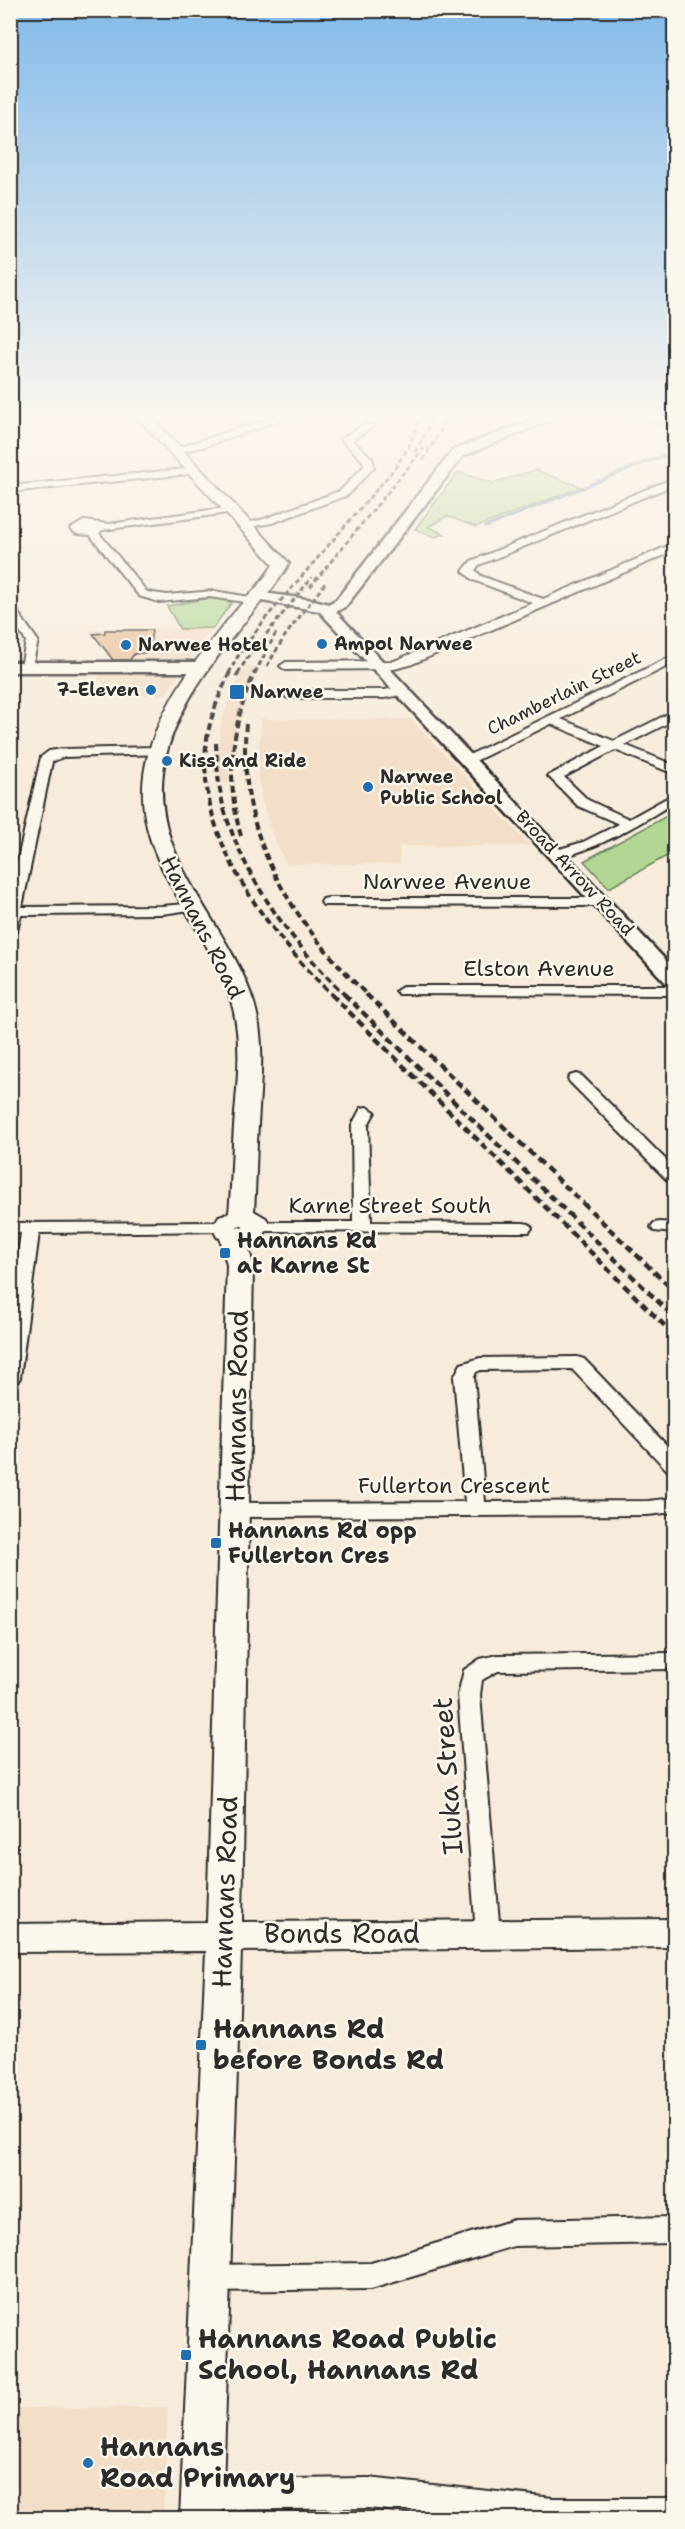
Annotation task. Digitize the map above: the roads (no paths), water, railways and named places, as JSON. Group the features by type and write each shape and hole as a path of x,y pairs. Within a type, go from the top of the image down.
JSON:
{"main road":[{"name":"Hannans Road","path":"202,2507 224,1935 240,1265 245,1258 241,1228 250,1051 243,1006 231,973 170,866 159,834 153,785 157,751 180,698 200,667 280,566 276,556 255,533"},
{"name":"Bonds Road","path":"10,1938 675,1933"}],"street":[{"path":"98,533 143,594 151,598 169,599 205,594 254,598"},
{"path":"327,611 341,603 396,533"},
{"path":"544,603 477,578 469,571 475,563 548,533"},
{"path":"286,666 379,666 406,662 675,547"},
{"name":"Broad Arrow Road","path":"254,598 314,604 327,611 675,980"},
{"path":"10,609 32,641 27,667"},
{"name":"Chamberlain Street","path":"468,759 675,660"},
{"path":"10,667 200,667"},
{"path":"288,694 384,694 404,691"},
{"path":"628,823 583,803 555,776 675,715"},
{"path":"551,719 675,770"},
{"path":"10,932 46,760 54,754 63,753 157,751"},
{"path":"558,854 572,852 675,798"},
{"name":"Narwee Avenue","path":"328,902 602,902"},
{"path":"13,911 162,910 192,906"},
{"name":"Elston Avenue","path":"404,991 675,991"},
{"path":"576,1079 675,1177"},
{"path":"362,1227 360,1125 367,1113"},
{"name":"Karne Street South","path":"10,1228 523,1228"},
{"path":"10,1378 31,1228"},
{"path":"476,1509 464,1377 468,1368 474,1365 577,1363 675,1465"},
{"name":"Fullerton Crescent","path":"234,1510 648,1508 675,1505"},
{"name":"Iluka Street","path":"488,1934 469,1695 472,1676 488,1665 498,1663 675,1661"},
{"path":"211,2278 371,2276 514,2233 675,2230"},
{"path":"202,2507 368,2493 553,2513 675,2513"}],"railway":[{"path":"229,673 238,656 265,619 339,533"},
{"path":"310,587 354,533"},
{"path":"238,673 248,657 312,577"},
{"path":"267,666 285,636 326,582"},
{"path":"255,673 276,633"},
{"path":"230,672 209,726 206,746 206,782 213,817 225,850 262,914 333,996"},
{"path":"236,677 239,672"},
{"path":"241,836 233,794 233,752 240,712 255,672"},
{"path":"246,724 245,765 250,804 260,840 274,873 293,906 315,937 367,995"},
{"path":"216,743 218,777 225,812 245,863 290,934 345,995"},
{"path":"345,995 674,1317"},
{"path":"367,995 674,1291"},
{"path":"333,996 674,1335"}],"place":[{"name":"Ampol Narwee","path":"322,644"},
{"name":"Narwee Hotel","path":"126,645"},
{"name":"7-Eleven","path":"151,690"},
{"name":"Narwee","path":"237,692"},
{"name":"Kiss and Ride","path":"167,761"},
{"name":"Narwee Public School","path":"368,787"},
{"name":"Hannans Rd at Karne St","path":"225,1253"},
{"name":"Hannans Rd opp Fullerton Cres","path":"216,1543"},
{"name":"Hannans Rd before Bonds Rd","path":"201,2045"},
{"name":"Hannans Road Public School, Hannans Rd","path":"186,2355"},
{"name":"Hannans Road Primary","path":"88,2463"}]}
